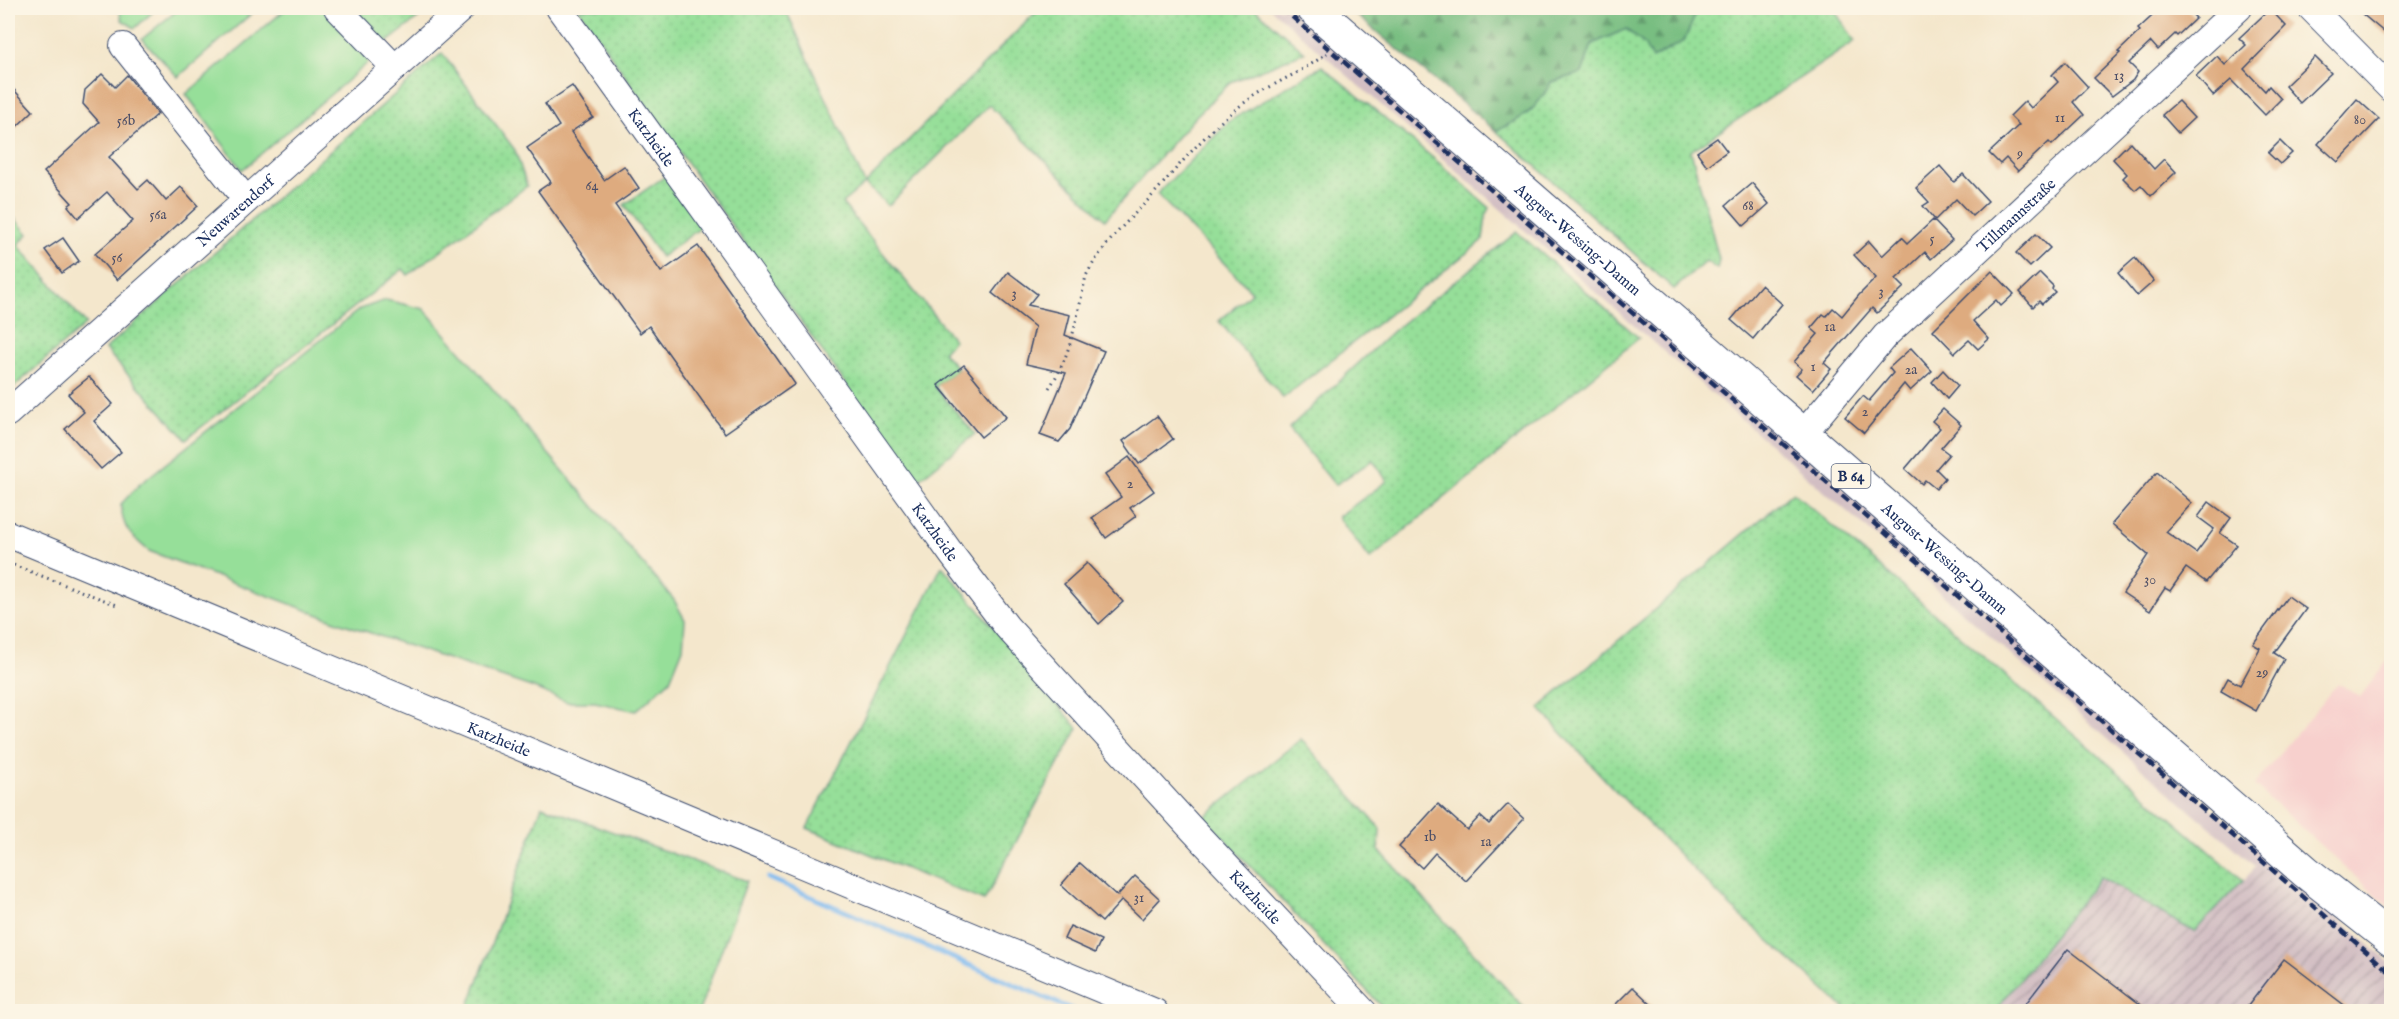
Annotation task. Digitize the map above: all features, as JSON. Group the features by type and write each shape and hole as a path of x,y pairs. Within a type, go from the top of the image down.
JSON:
{"main road":[{"name":"August-Wessing-Damm","path":"1313,8 2298,864 2391,940"}],"street":[{"path":"337,8 395,68"},
{"name":"Neuwarendorf","path":"8,413 462,8"},
{"name":"Katzheide","path":"559,8 952,556 1007,627 1189,826 1364,1011"},
{"name":"Tillmannstraße","path":"1803,434 1885,336 2240,8"},
{"path":"2311,8 2391,90"},
{"path":"123,46 246,200"},
{"name":"Katzheide","path":"8,534 1155,1011"}],"path":[{"path":"1049,388 1060,373 1067,355 1086,276 1092,264 1118,230 1206,135 1230,113 1266,88 1323,56"}],"shaded area":[{"path":"1270,8 1289,8 1718,379 2391,964 2391,982 2133,761"},
{"path":"2391,656 2392,909 2254,785 2338,683 2360,697"},
{"path":"2257,866 2391,982 2391,1011 1995,1012 2100,877 2194,932"}],"green space":[{"path":"119,8 157,8 135,28 122,20"},
{"path":"180,8 258,8 178,77 142,39"},
{"path":"287,8 323,8 369,62 242,170 186,94"},
{"path":"352,8 431,8 385,44"},
{"path":"578,8 785,8 865,184 842,203 954,340 943,352 958,369 935,387 975,434 916,482"},
{"path":"1040,8 1254,8 1305,52 1231,82 1194,118 1105,220 989,105 888,206 865,184"},
{"path":"1348,8 1693,8 1695,16 1684,41 1652,59 1644,44 1626,29 1592,44 1582,73 1551,82 1529,112 1496,131"},
{"path":"1693,8 1833,8 1855,41 1691,151 1719,259 1717,269 1706,261 1674,289 1496,131 1529,112 1551,82 1582,73 1592,44 1626,29 1644,44 1695,16"},
{"path":"442,53 515,150 527,186 408,275 403,269 186,439 105,349"},
{"path":"1322,66 1490,208 1486,216 1483,240 1283,398 1219,321 1252,292 1157,194 1231,120"},
{"path":"670,173 703,219 700,228 661,257 624,205"},
{"path":"8,211 28,234 18,245 86,324 8,392"},
{"path":"1517,232 1639,338 1370,559 1338,517 1387,481 1373,460 1335,485 1289,428 1394,330"},
{"path":"386,300 424,309 674,600 685,620 683,648 670,680 636,711 595,702 567,702 534,688 341,623 149,551 129,531 123,520 121,504 140,484 360,309"},
{"path":"1793,492 2243,880 2194,932 2100,877 1995,1011 1848,1011 1732,908 1610,785 1539,708"},
{"path":"942,566 1078,728 984,901 807,828"},
{"path":"1301,739 1380,828 1379,850 1527,1011 1386,1011 1204,817"},
{"path":"542,806 747,881 699,1011 467,1011"}],"building":[{"path":"2161,8 2186,8 2196,18 2158,50 2151,42 2129,63 2138,72 2133,80 2112,96 2094,78 2140,31 2138,29"},
{"path":"2355,8 2391,8 2391,38"},
{"path":"2270,9 2286,26 2244,69 2265,91 2269,86 2281,99 2265,115 2231,80 2213,96 2196,76 2217,56 2225,65 2246,45 2239,38"},
{"path":"2315,57 2331,73 2300,103 2285,86"},
{"path":"2065,62 2088,87 2073,102 2084,115 2052,145 2049,142 2018,171 2006,158 2000,164 1989,153 2019,125 2010,116 2025,101 2031,108 2058,82 2052,75"},
{"path":"102,74 115,87 127,75 158,114 109,157 138,189 148,180 166,201 181,187 198,206 117,280 95,254 133,221 107,192 78,218 68,206 72,203 44,172 99,122 83,104 85,90"},
{"path":"8,83 33,111 8,135"},
{"path":"572,86 593,117 571,132 604,180 624,166 639,188 615,205 661,272 698,246 795,384 725,433 649,326 640,333 538,191 551,182 527,148 559,126 545,104"},
{"path":"2357,99 2379,119 2338,162 2318,144"},
{"path":"2178,101 2194,118 2178,133 2162,115"},
{"path":"1717,138 1727,151 1707,166 1697,152"},
{"path":"2280,141 2292,153 2280,164 2268,153"},
{"path":"2130,142 2154,169 2164,159 2176,172 2151,196 2141,185 2135,190 2123,178 2127,174 2113,159"},
{"path":"1940,166 1954,182 1963,174 1988,201 1972,216 1956,199 1935,220 1923,206 1929,202 1916,188"},
{"path":"1752,183 1769,204 1744,226 1726,205"},
{"path":"1933,220 1952,240 1931,259 1925,252 1896,279 1904,287 1877,313 1872,308 1824,363 1831,369 1813,390 1796,375 1802,369 1794,362 1818,334 1811,328 1823,314 1826,316 1833,308 1842,316 1876,278 1854,255 1869,241 1882,256 1902,237 1908,243"},
{"path":"2036,234 2050,248 2030,267 2016,253"},
{"path":"63,238 79,261 62,273 45,250"},
{"path":"2135,258 2154,281 2137,296 2118,273"},
{"path":"1992,271 2014,294 2001,306 1996,300 1973,321 1989,339 1978,349 1969,340 1955,353 1933,330"},
{"path":"1008,272 1037,294 1028,305 1070,315 1065,335 1104,351 1070,429 1059,442 1040,435 1066,373 1026,364 1035,327 992,293"},
{"path":"2040,273 2053,286 2052,289 2055,292 2042,304 2039,301 2033,307 2020,292"},
{"path":"1761,285 1782,304 1753,339 1731,320"},
{"path":"1911,348 1932,371 1910,391 1904,384 1864,433 1845,417 1863,396 1869,401 1893,373 1889,368"},
{"path":"964,365 1006,417 981,437 938,385"},
{"path":"1943,370 1958,386 1947,399 1932,382"},
{"path":"89,377 113,404 94,421 121,452 101,469 65,429 84,412 68,394"},
{"path":"1943,409 1961,425 1941,448 1949,454 1936,469 1945,478 1936,489 1925,480 1922,484 1905,469 1940,428 1932,421"},
{"path":"1157,416 1173,439 1139,464 1123,441"},
{"path":"1129,457 1154,491 1130,508 1136,516 1106,538 1092,518 1121,497 1105,475"},
{"path":"2157,472 2192,503 2166,532 2196,553 2214,529 2198,517 2209,502 2231,518 2220,533 2237,545 2206,582 2186,568 2170,591 2165,588 2150,611 2123,593 2148,555 2112,524"},
{"path":"1087,563 1123,602 1099,624 1064,584"},
{"path":"2288,596 2306,609 2274,653 2284,659 2256,711 2221,691 2228,678 2240,685 2260,648 2253,644"},
{"path":"1438,804 1467,830 1480,816 1489,824 1508,804 1524,819 1466,881 1435,853 1422,868 1399,847"},
{"path":"1080,863 1117,896 1135,876 1160,899 1142,919 1122,900 1102,922 1061,885"},
{"path":"1070,926 1101,940 1095,953 1064,939"},
{"path":"2068,949 2149,1011 2020,1011"},
{"path":"2284,959 2352,1011 2244,1011"},
{"path":"1633,987 1658,1011 1609,1011"}],"waterway":[{"path":"768,878 1078,1012"}],"railway":[{"path":"1282,8 2392,974"}]}
